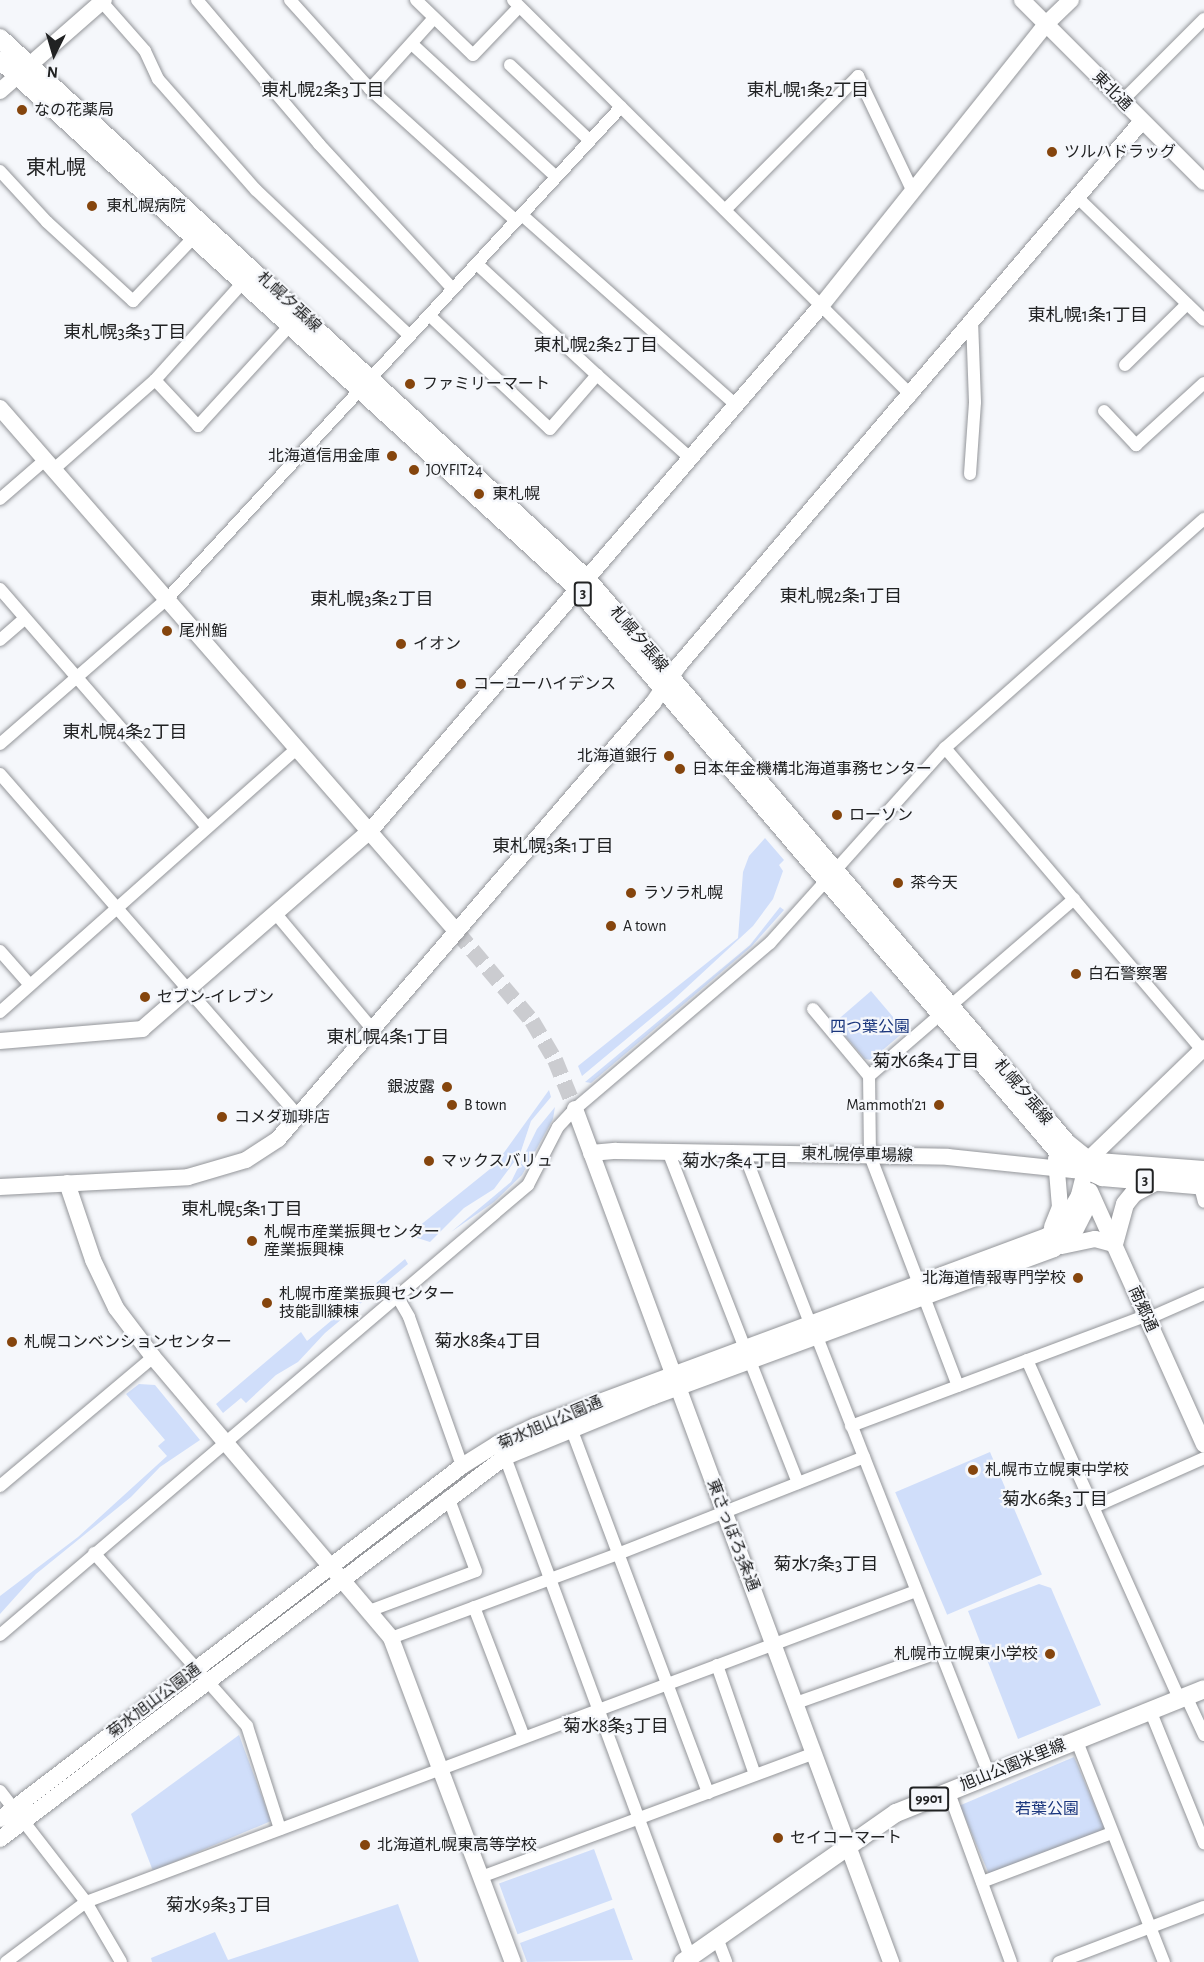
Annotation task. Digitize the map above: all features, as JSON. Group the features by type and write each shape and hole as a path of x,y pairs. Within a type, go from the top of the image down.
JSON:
{"main road":[{"name":"札幌夕張線","path":"0,38 24,69 195,236 291,324 366,384"},
{"name":"札幌夕張線","path":"0,60 24,69 583,584 944,1009 1087,1166 1203,1186"},
{"name":"札幌夕張線","path":"944,1009 1056,1158 1155,1182 1203,1186"},
{"path":"1114,1244 1125,1204 1134,1193 1155,1182"},
{"name":"旭山公園米里線","path":"687,1959 896,1813 948,1790 1204,1689"}],"street":[{"path":"196,0 320,144 453,289"},
{"path":"290,0 370,88 736,405"},
{"path":"416,0 433,19 473,55 516,3 911,395"},
{"name":"東北通","path":"1022,0 1204,182"},
{"path":"0,1041 135,1032 189,991 370,831 821,306 1045,25 1071,0"},
{"path":"0,91 103,1 145,51 158,79 256,190 410,336"},
{"path":"370,88 433,19"},
{"path":"1122,101 1204,19"},
{"path":"412,44 556,177"},
{"path":"510,65 590,141"},
{"path":"725,210 858,75 916,188"},
{"path":"0,744 167,599 621,107"},
{"path":"0,1187 208,1173 246,1160 278,1139 457,932 1142,121"},
{"path":"0,171 47,222 133,301 195,236"},
{"path":"1078,198 1204,320"},
{"path":"477,264 690,458"},
{"path":"0,499 50,464 155,380 244,281"},
{"path":"1125,365 1187,304"},
{"path":"429,315 550,429 597,375"},
{"path":"155,380 198,426 291,324"},
{"path":"970,324 975,402 970,474"},
{"path":"1104,411 1136,445 1204,383"},
{"path":"0,408 457,932"},
{"path":"0,1635 528,1185 558,1127 575,1109 770,943 945,748 1204,519"},
{"path":"0,589 207,827"},
{"path":"0,640 25,618"},
{"path":"0,1012 116,906 297,748"},
{"path":"945,748 1203,1049 1087,1166"},
{"path":"0,774 299,1117"},
{"path":"869,1077 944,1009 1074,899"},
{"path":"276,914 373,1030"},
{"path":"0,951 30,985"},
{"path":"813,1009 869,1077 870,1155 958,1386"},
{"name":"東さっぽろ3条通","path":"575,1109 891,1962"},
{"path":"668,1151 798,1483"},
{"name":"東札幌停車場線","path":"591,1153 668,1151 1056,1158"},
{"path":"744,1153 988,1774"},
{"path":"1056,1158 1060,1207 1051,1242 1095,1239 1114,1244"},
{"name":"南郷通","path":"1087,1166 1092,1198 1204,1445"},
{"name":"菊水旭山公園通","path":"1051,1242 1079,1195 1087,1166"},
{"path":"67,1183 104,1284 153,1357 391,1638 513,1962"},
{"name":"菊水旭山公園通","path":"0,1839 12,1816 336,1572 462,1466 535,1426 675,1381 1074,1233 1092,1198"},
{"path":"852,1426 1204,1294"},
{"path":"397,1296 409,1317 462,1466"},
{"path":"0,1486 153,1357"},
{"path":"1027,1360 1183,1697 1204,1735"},
{"name":"菊水旭山公園通","path":"336,1572 505,1457 675,1381"},
{"path":"571,1428 708,1793"},
{"path":"505,1457 640,1818 687,1959"},
{"path":"391,1638 618,1554 864,1457"},
{"path":"1094,1507 1204,1458"},
{"path":"369,1611 476,1570 448,1497"},
{"path":"94,1553 247,1726 280,1828"},
{"path":"6,1962 87,1902 916,1591"},
{"path":"474,1608 524,1737"},
{"path":"796,1703 940,1652"},
{"path":"717,1665 755,1775"},
{"path":"1150,1710 1204,1843"},
{"path":"1076,1739 1164,1962"},
{"path":"482,1877 814,1753"},
{"path":"948,1790 1011,1962"},
{"path":"0,1791 12,1816 87,1902 121,1962"},
{"path":"982,1882 1112,1833"},
{"path":"1059,1962 1204,1907"},
{"path":"717,1938 726,1962"}],"green space":[{"path":"765,838 784,860 779,865 783,871 773,899 753,926 672,1001 582,1076 578,1066 738,938 743,872 749,856"},
{"path":"780,907 784,910 751,947 591,1083 585,1082 750,945"},
{"name":"四つ葉公園","path":"871,991 905,1031 871,1060 865,1059 834,1023"},
{"path":"549,1090 551,1097 531,1121 520,1154 494,1189 464,1208 430,1242 408,1235 495,1165"},
{"path":"555,1107 553,1119 522,1175 494,1202 451,1232 511,1182 537,1129"},
{"path":"405,1259 408,1264 325,1333 298,1362 276,1375 246,1403 241,1398 223,1413 216,1404 301,1332 307,1341"},
{"path":"139,1384 155,1385 200,1440 160,1467 131,1497 36,1574 0,1614 0,1596 78,1537 167,1456 158,1446 165,1440 126,1394"},
{"path":"990,1452 1042,1574 947,1615 895,1492"},
{"path":"1039,1584 1051,1588 1101,1705 1018,1739 968,1611"},
{"path":"239,1735 271,1821 153,1871 131,1814"},
{"name":"若葉公園","path":"1074,1757 1104,1829 990,1877 960,1805"},
{"path":"594,1849 612,1900 518,1934 499,1884"},
{"path":"398,1904 419,1962 152,1962 151,1958 215,1932 228,1960"},
{"path":"614,1908 633,1960 527,1962 520,1943"}],"tunnel":[{"path":"457,932 532,1021 555,1060 575,1109"}],"place":[{"name":"なの花薬局","path":"22,110"},
{"name":"ツルハドラッグ","path":"1052,152"},
{"name":"東札幌病院","path":"92,206"},
{"name":"ファミリーマート","path":"410,384"},
{"name":"北海道信用金庫","path":"392,456"},
{"name":"JOYFIT24","path":"414,470"},
{"name":"東札幌","path":"479,494"},
{"name":"尾州鮨","path":"167,631"},
{"name":"イオン","path":"401,644"},
{"name":"コーユーハイデンス","path":"461,684"},
{"name":"北海道銀行","path":"669,756"},
{"name":"日本年金機構北海道事務センター","path":"680,769"},
{"name":"ローソン","path":"837,815"},
{"name":"茶今天","path":"898,883"},
{"name":"ラソラ札幌","path":"631,893"},
{"name":"A town","path":"611,926"},
{"name":"白石警察署","path":"1076,974"},
{"name":"セブン-イレブン","path":"145,997"},
{"name":"銀波露","path":"447,1087"},
{"name":"B town","path":"452,1105"},
{"name":"Mammoth'21","path":"939,1105"},
{"name":"コメダ珈琲店","path":"222,1117"},
{"name":"マックスバリュ","path":"429,1161"},
{"name":"札幌市産業振興センター 産業振興棟","path":"252,1241"},
{"name":"北海道情報専門学校","path":"1078,1278"},
{"name":"札幌市産業振興センター 技能訓練棟","path":"267,1303"},
{"name":"札幌コンベンションセンター","path":"12,1342"},
{"name":"札幌市立幌東中学校","path":"973,1470"},
{"name":"札幌市立幌東小学校","path":"1050,1654"},
{"name":"セイコーマート","path":"778,1838"},
{"name":"北海道札幌東高等学校","path":"365,1845"}],"district":[{"name":"東札幌2条3丁目","path":"323,91"},
{"name":"東札幌1条2丁目","path":"808,91"},
{"name":"東札幌","path":"56,168"},
{"name":"東札幌1条1丁目","path":"1088,316"},
{"name":"東札幌3条3丁目","path":"125,333"},
{"name":"東札幌2条2丁目","path":"596,346"},
{"name":"東札幌2条1丁目","path":"841,597"},
{"name":"東札幌3条2丁目","path":"372,600"},
{"name":"東札幌4条2丁目","path":"125,733"},
{"name":"東札幌3条1丁目","path":"553,847"},
{"name":"東札幌4条1丁目","path":"388,1038"},
{"name":"菊水6条4丁目","path":"926,1062"},
{"name":"菊水7条4丁目","path":"735,1162"},
{"name":"東札幌5条1丁目","path":"242,1210"},
{"name":"菊水8条4丁目","path":"488,1342"},
{"name":"菊水6条3丁目","path":"1055,1500"},
{"name":"菊水7条3丁目","path":"826,1565"},
{"name":"菊水8条3丁目","path":"616,1727"},
{"name":"菊水9条3丁目","path":"219,1906"}]}
